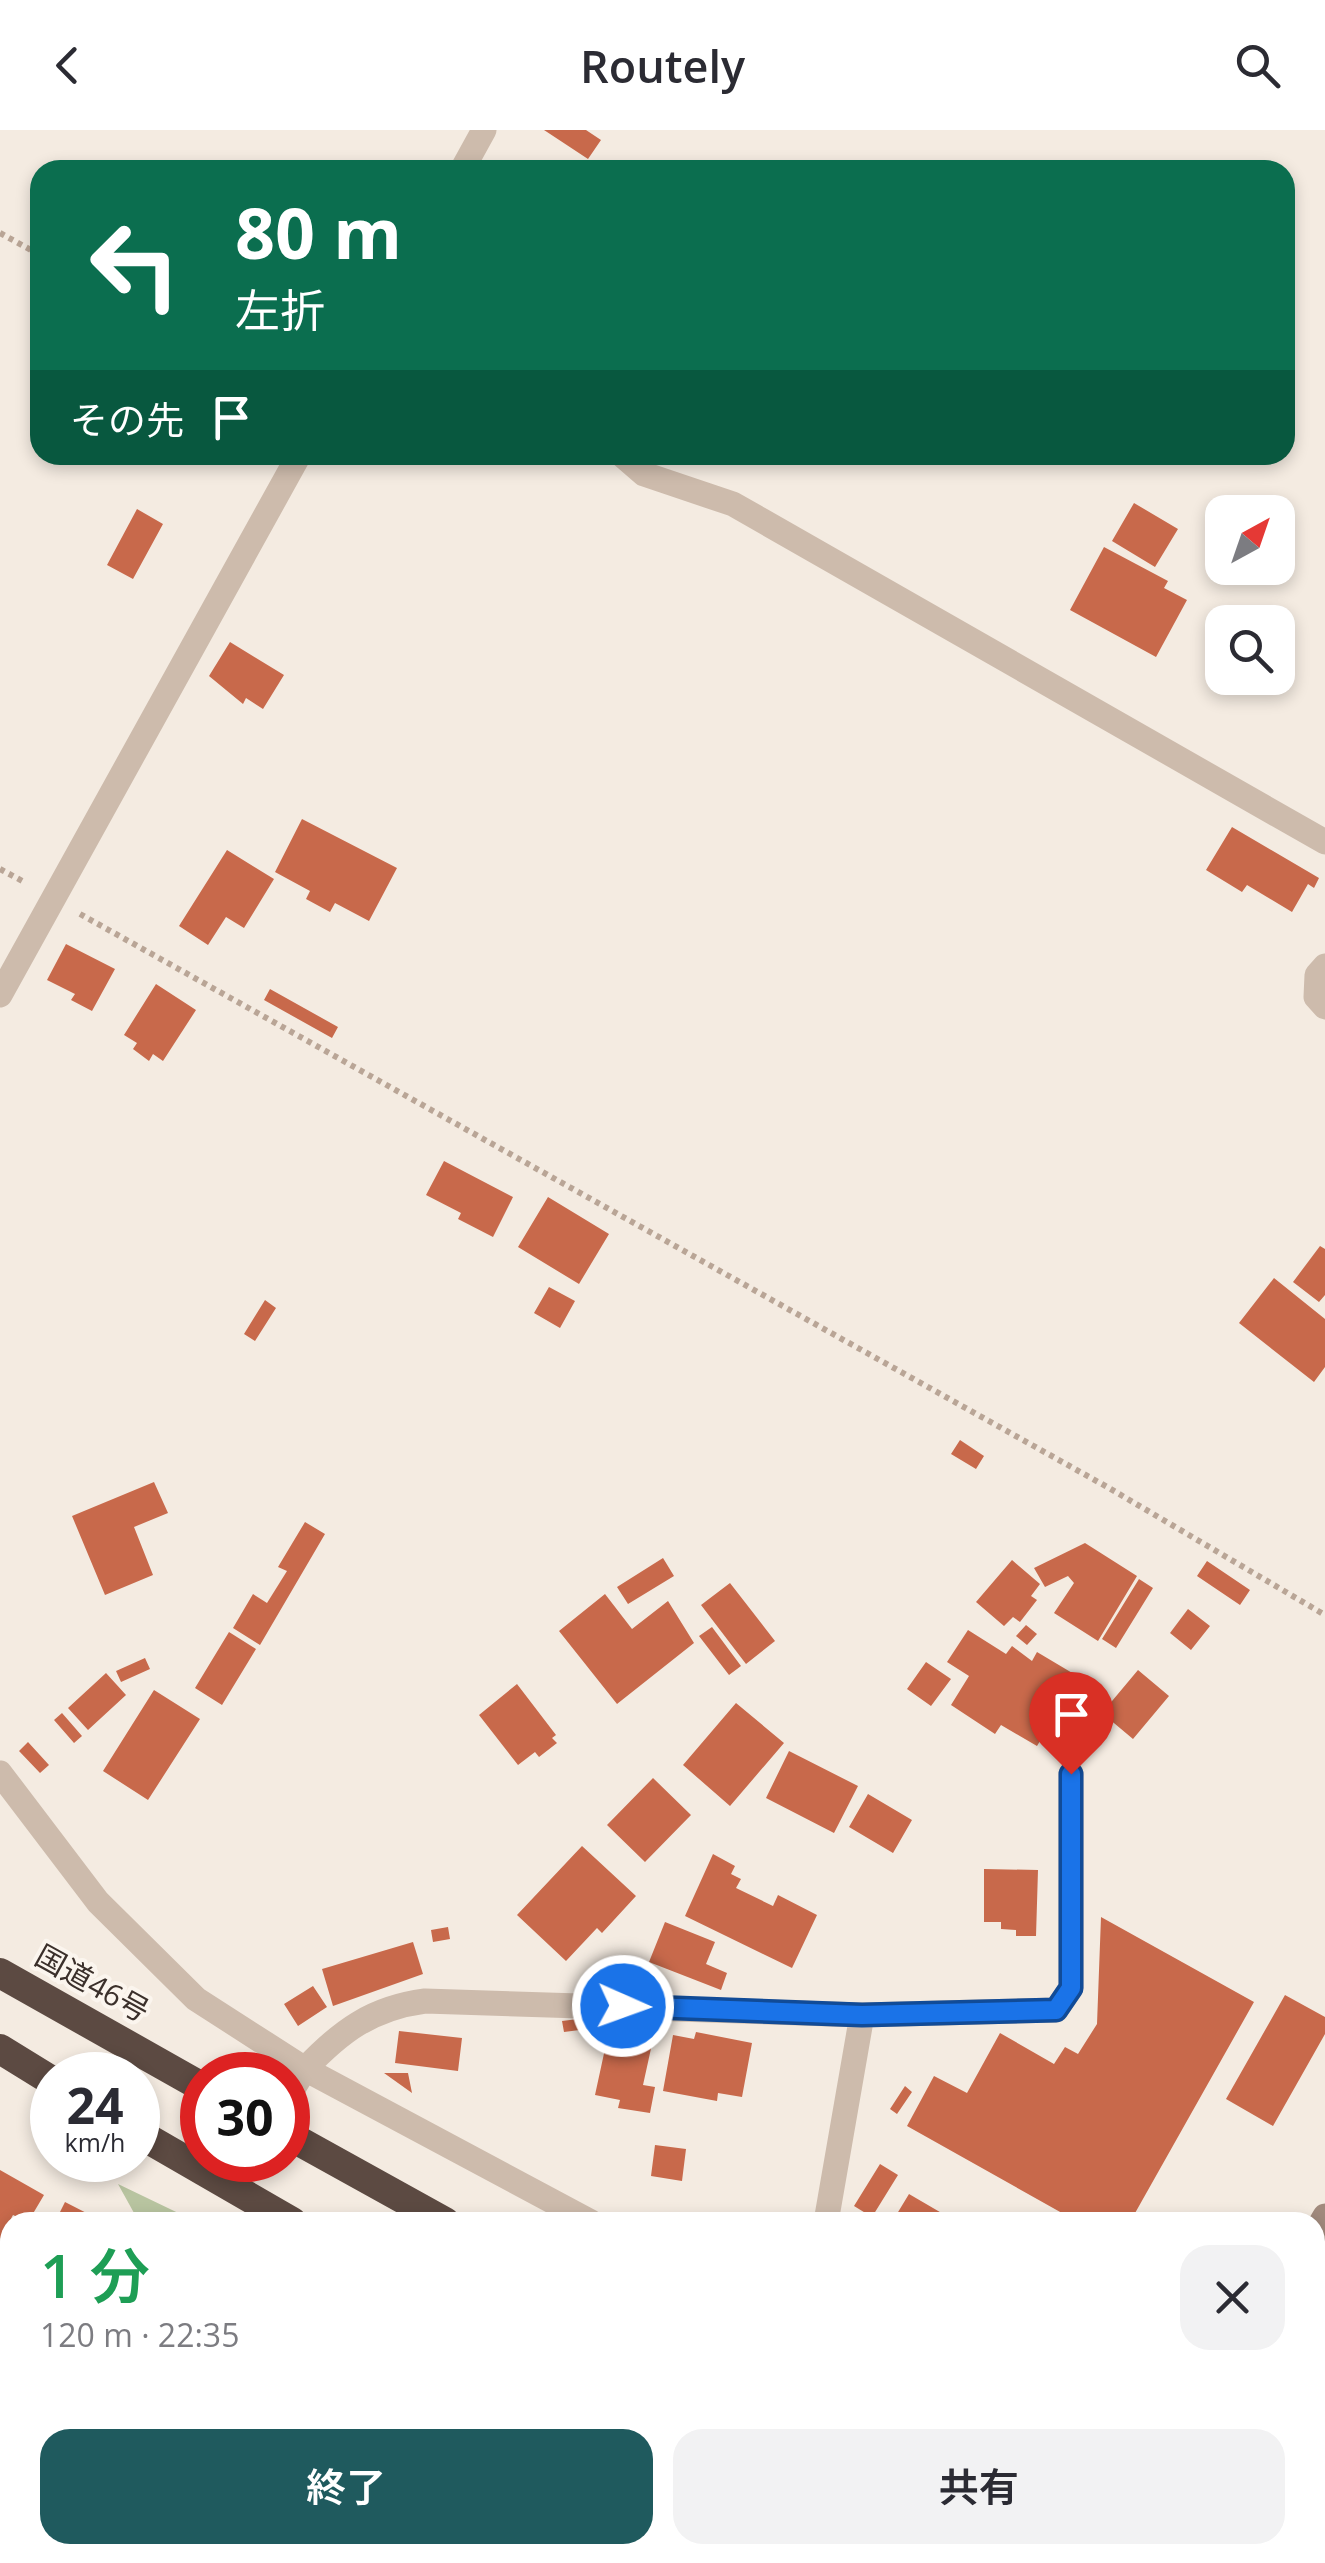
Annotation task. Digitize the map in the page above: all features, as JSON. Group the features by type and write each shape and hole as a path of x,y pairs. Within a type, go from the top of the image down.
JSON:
{"highway":[{"name":"国道46号","path":"0,1972 180,2074"},
{"path":"0,2049 30,2067"},
{"path":"160,2146 275,2212"},
{"path":"310,2147 428,2212"}],"street":[{"path":"468,160 484,130"},
{"path":"0,995 293,465"},
{"path":"634,465 644,474 734,504 1325,842"},
{"path":"1325,966 1317,974 1316,997 1325,1007"},
{"path":"0,1773 98,1902 196,1998 279,2052"},
{"path":"310,2064 341,2032 388,2006 425,2001 862,2015 1056,2010 1071,1988 1071,1774"},
{"path":"828,2212 862,2015"},
{"path":"310,2072 572,2212"}],"path":[{"path":"0,233 30,250"},
{"path":"51,898 1109,1488 1325,1615"}],"green space":[{"path":"118,2184 176,2212 133,2212"}],"building":[{"path":"544,130 586,130 601,140 588,159"},
{"path":"1134,503 1178,529 1155,567 1112,541"},
{"path":"137,509 163,524 133,579 107,565"},
{"path":"1104,547 1168,581 1164,588 1187,600 1156,657 1070,610"},
{"path":"230,642 284,675 263,709 246,698 243,704 209,676"},
{"path":"302,819 397,868 369,921 335,903 330,912 306,899 310,891 275,872"},
{"path":"1232,827 1319,878 1314,888 1308,884 1292,912 1247,885 1242,892 1206,870"},
{"path":"227,850 274,879 244,928 226,917 208,945 179,926"},
{"path":"66,944 115,969 92,1011 71,1000 75,994 47,980"},
{"path":"156,984 196,1010 163,1061 153,1054 149,1061 133,1049 137,1043 124,1035"},
{"path":"270,989 338,1027 332,1038 264,1000"},
{"path":"444,1161 513,1197 493,1237 458,1219 461,1213 426,1195"},
{"path":"548,1197 609,1234 579,1284 518,1247"},
{"path":"1320,1246 1325,1249 1325,1295 1319,1302 1293,1282"},
{"path":"1274,1278 1325,1319 1325,1367 1314,1382 1239,1323"},
{"path":"549,1287 575,1301 560,1328 534,1313"},
{"path":"265,1300 276,1308 255,1341 244,1334"},
{"path":"960,1440 984,1456 976,1469 951,1454"},
{"path":"154,1482 168,1513 134,1527 153,1575 105,1595 72,1516"},
{"path":"305,1522 325,1534 260,1645 233,1628 253,1594 267,1603 287,1571 278,1567"},
{"path":"1085,1543 1137,1576 1098,1641 1054,1613 1074,1583 1068,1576 1045,1587 1034,1568"},
{"path":"663,1558 674,1576 628,1604 617,1587"},
{"path":"1012,1560 1040,1584 1031,1596 1037,1600 1020,1622 1013,1617 1004,1626 976,1602"},
{"path":"1207,1561 1250,1590 1240,1605 1197,1576"},
{"path":"1139,1579 1153,1588 1116,1648 1102,1639"},
{"path":"730,1583 775,1641 746,1664 701,1605"},
{"path":"605,1594 632,1629 668,1601 694,1643 617,1704 559,1631"},
{"path":"1188,1609 1210,1626 1191,1650 1170,1633"},
{"path":"1026,1625 1037,1634 1027,1645 1016,1636"},
{"path":"712,1627 741,1666 729,1675 699,1636"},
{"path":"968,1630 1006,1654 1012,1646 1032,1661 1037,1652 1079,1677 1037,1746 1001,1725 995,1734 951,1705 969,1676 947,1662"},
{"path":"229,1632 256,1649 222,1705 195,1688"},
{"path":"145,1658 150,1669 121,1682 116,1671"},
{"path":"926,1662 951,1679 931,1706 907,1689"},
{"path":"1138,1670 1169,1696 1133,1739 1102,1713"},
{"path":"106,1673 126,1695 88,1730 68,1708"},
{"path":"517,1684 556,1735 552,1738 557,1743 539,1757 535,1752 518,1765 479,1715"},
{"path":"154,1690 200,1719 148,1800 103,1771"},
{"path":"736,1703 784,1743 730,1806 683,1765"},
{"path":"62,1713 82,1736 74,1743 54,1720"},
{"path":"28,1742 49,1765 40,1773 19,1751"},
{"path":"789,1751 858,1786 834,1833 766,1798"},
{"path":"653,1778 691,1815 645,1862 607,1825"},
{"path":"868,1794 912,1820 893,1853 849,1827"},
{"path":"582,1846 636,1896 602,1933 597,1928 566,1961 517,1915"},
{"path":"713,1854 735,1866 731,1874 741,1879 736,1888 773,1906 778,1895 817,1915 792,1968 685,1916"},
{"path":"984,1869 1038,1870 1036,1936 1016,1936 1016,1930 1001,1929 1001,1922 984,1922"},
{"path":"1101,1917 1254,2002 1136,2212 1060,2212 907,2126 934,2076 967,2093 1000,2033 1054,2064 1065,2047 1078,2054 1097,2024"},
{"path":"665,1922 715,1942 706,1964 727,1973 721,1990 649,1962"},
{"path":"448,1927 450,1939 433,1942 431,1930"},
{"path":"413,1942 423,1974 333,2006 322,1969"},
{"path":"313,1986 327,2007 298,2026 284,2004"},
{"path":"1285,1995 1325,2017 1325,2034 1273,2126 1226,2099"},
{"path":"594,2017 595,2028 564,2032 562,2021"},
{"path":"399,2031 462,2038 458,2071 395,2063"},
{"path":"696,2032 752,2043 742,2097 718,2093 717,2101 663,2091 673,2035 694,2039"},
{"path":"608,2035 652,2044 643,2085 655,2087 650,2113 618,2108 620,2100 595,2095"},
{"path":"384,2073 408,2073 412,2093"},
{"path":"905,2086 912,2092 897,2114 890,2109"},
{"path":"655,2145 686,2149 682,2181 651,2176"},
{"path":"880,2164 898,2175 875,2212 864,2212 854,2206"},
{"path":"0,2170 44,2195 34,2212 0,2212"},
{"path":"909,2194 940,2212 898,2212"},
{"path":"65,2202 84,2212 60,2212"}],"route":[{"path":"623,2006 862,2015 1056,2010 1071,1988 1071,1774"}]}
